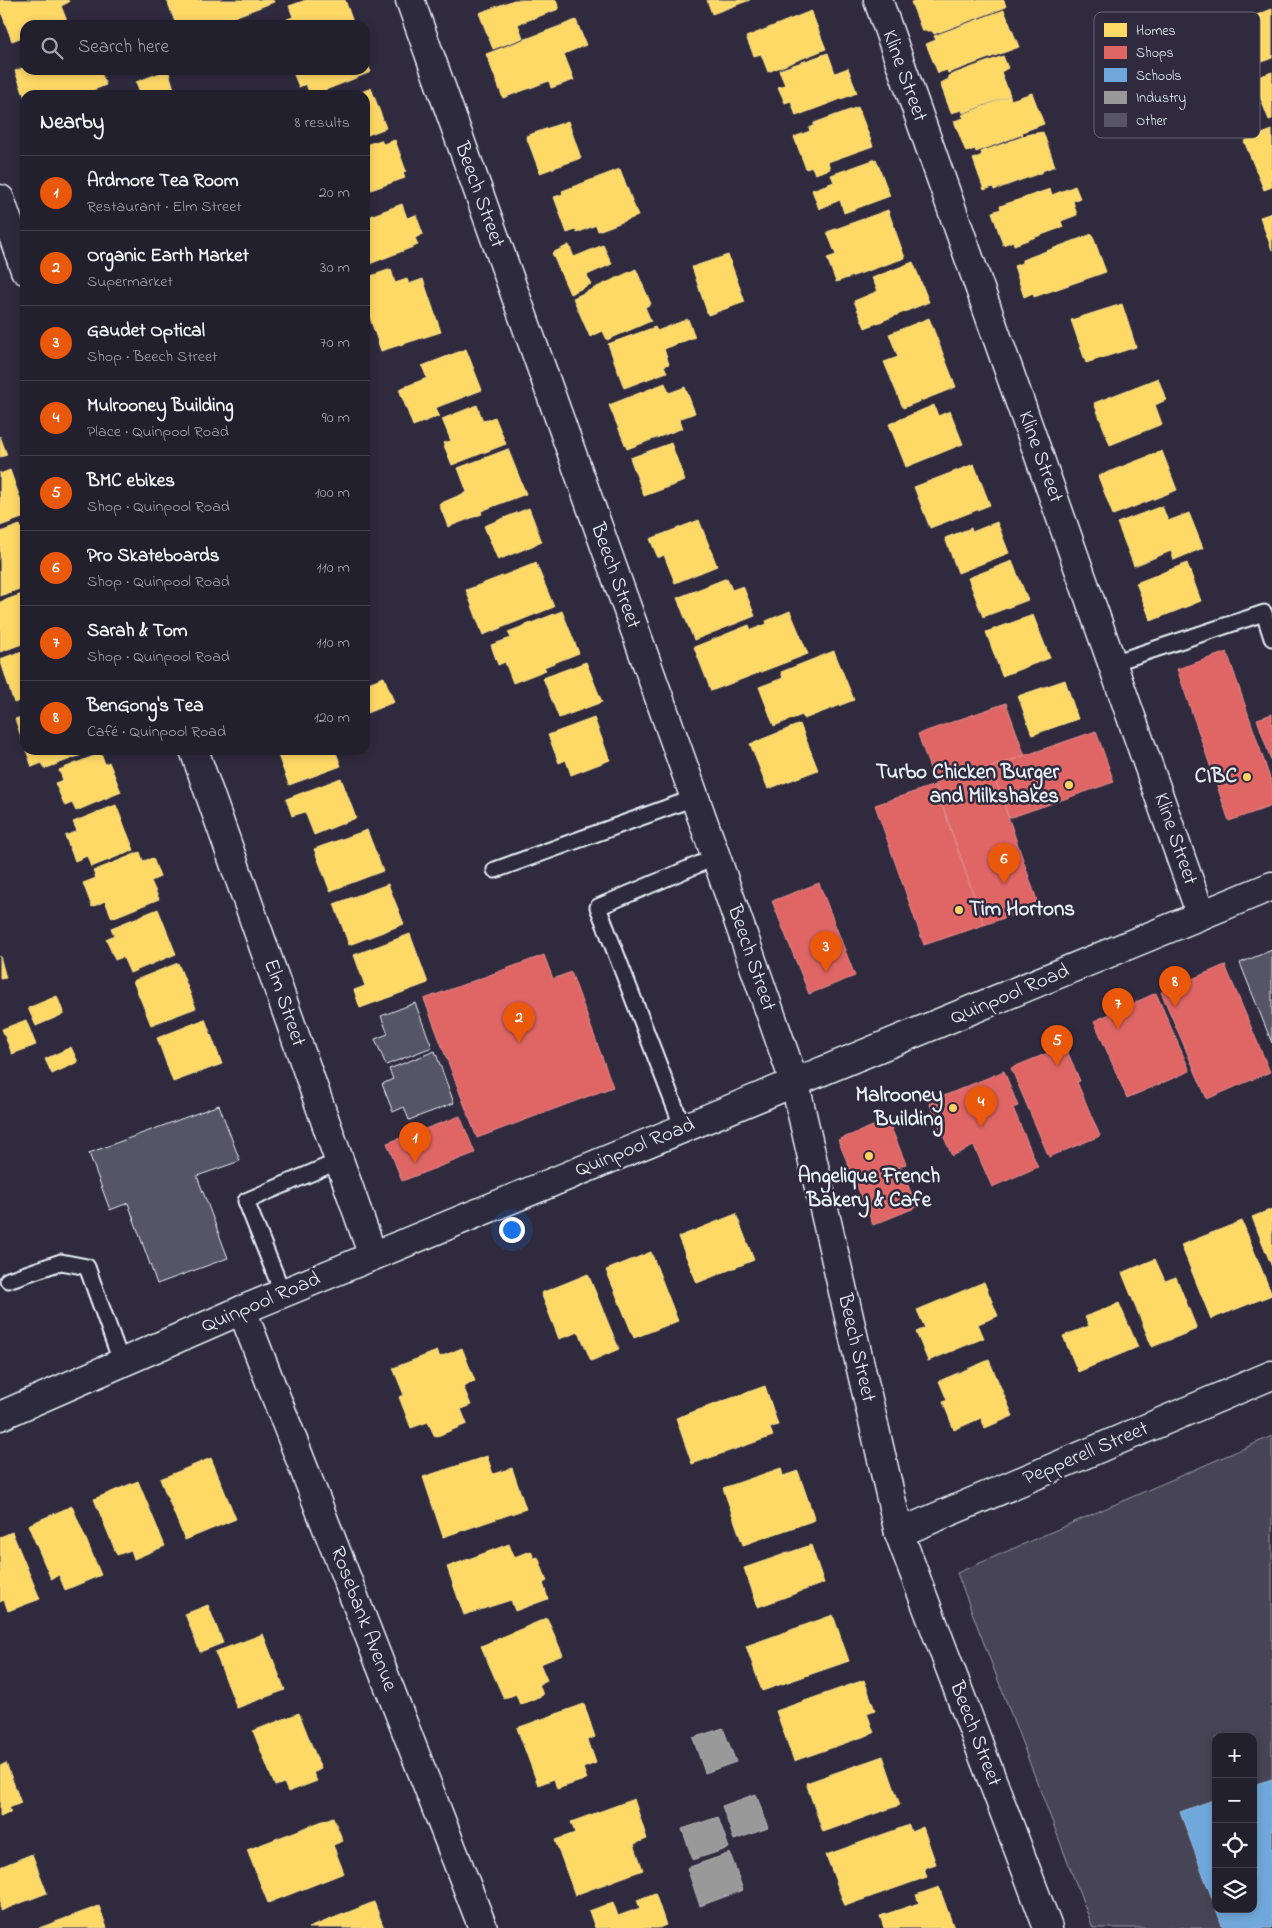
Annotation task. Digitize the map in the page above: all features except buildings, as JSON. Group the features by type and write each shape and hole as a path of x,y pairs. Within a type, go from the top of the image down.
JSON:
{"street":[{"name":"Beech Street","path":"410,0 716,857 795,1084 899,1533 1048,1928"},
{"name":"Kline Street","path":"878,0 1202,915"},
{"path":"0,199 20,256"},
{"name":"Elm Street","path":"196,755 373,1256"},
{"name":"Quinpool Road","path":"0,1416 242,1310 683,1128 795,1084 1272,886"},
{"name":"Rosebank Avenue","path":"242,1310 483,1928"},
{"name":"Pepperell Street","path":"899,1533 1272,1375"}],"lane":[{"path":"1113,664 1264,613 1272,638"},
{"path":"495,870 694,798"},
{"path":"683,1128 598,907 716,857"},
{"path":"283,1294 246,1201 340,1161"},
{"path":"8,1280 61,1262 87,1267 122,1364"}],"shaded area":[{"path":"1272,1436 1272,1928 1093,1928 957,1573"}],"place":[{"name":"CIBC","path":"1247,777"},
{"name":"Turbo Chicken Burger and Milkshakes","path":"1069,785"},
{"name":"Pro Skateboards","path":"1004,884"},
{"name":"Tim Hortons","path":"959,910"},
{"name":"Gaudet Optical","path":"826,972"},
{"name":"BenGong's Tea","path":"1175,1007"},
{"name":"Sarah & Tom","path":"1118,1029"},
{"name":"Organic Earth Market","path":"519,1043"},
{"name":"BMC ebikes","path":"1057,1066"},
{"name":"Malrooney Building","path":"953,1108"},
{"name":"Mulrooney Building","path":"981,1127"},
{"name":"Angelique French Bakery & Cafe","path":"869,1156"},
{"name":"Ardmore Tea Room","path":"415,1163"}]}
